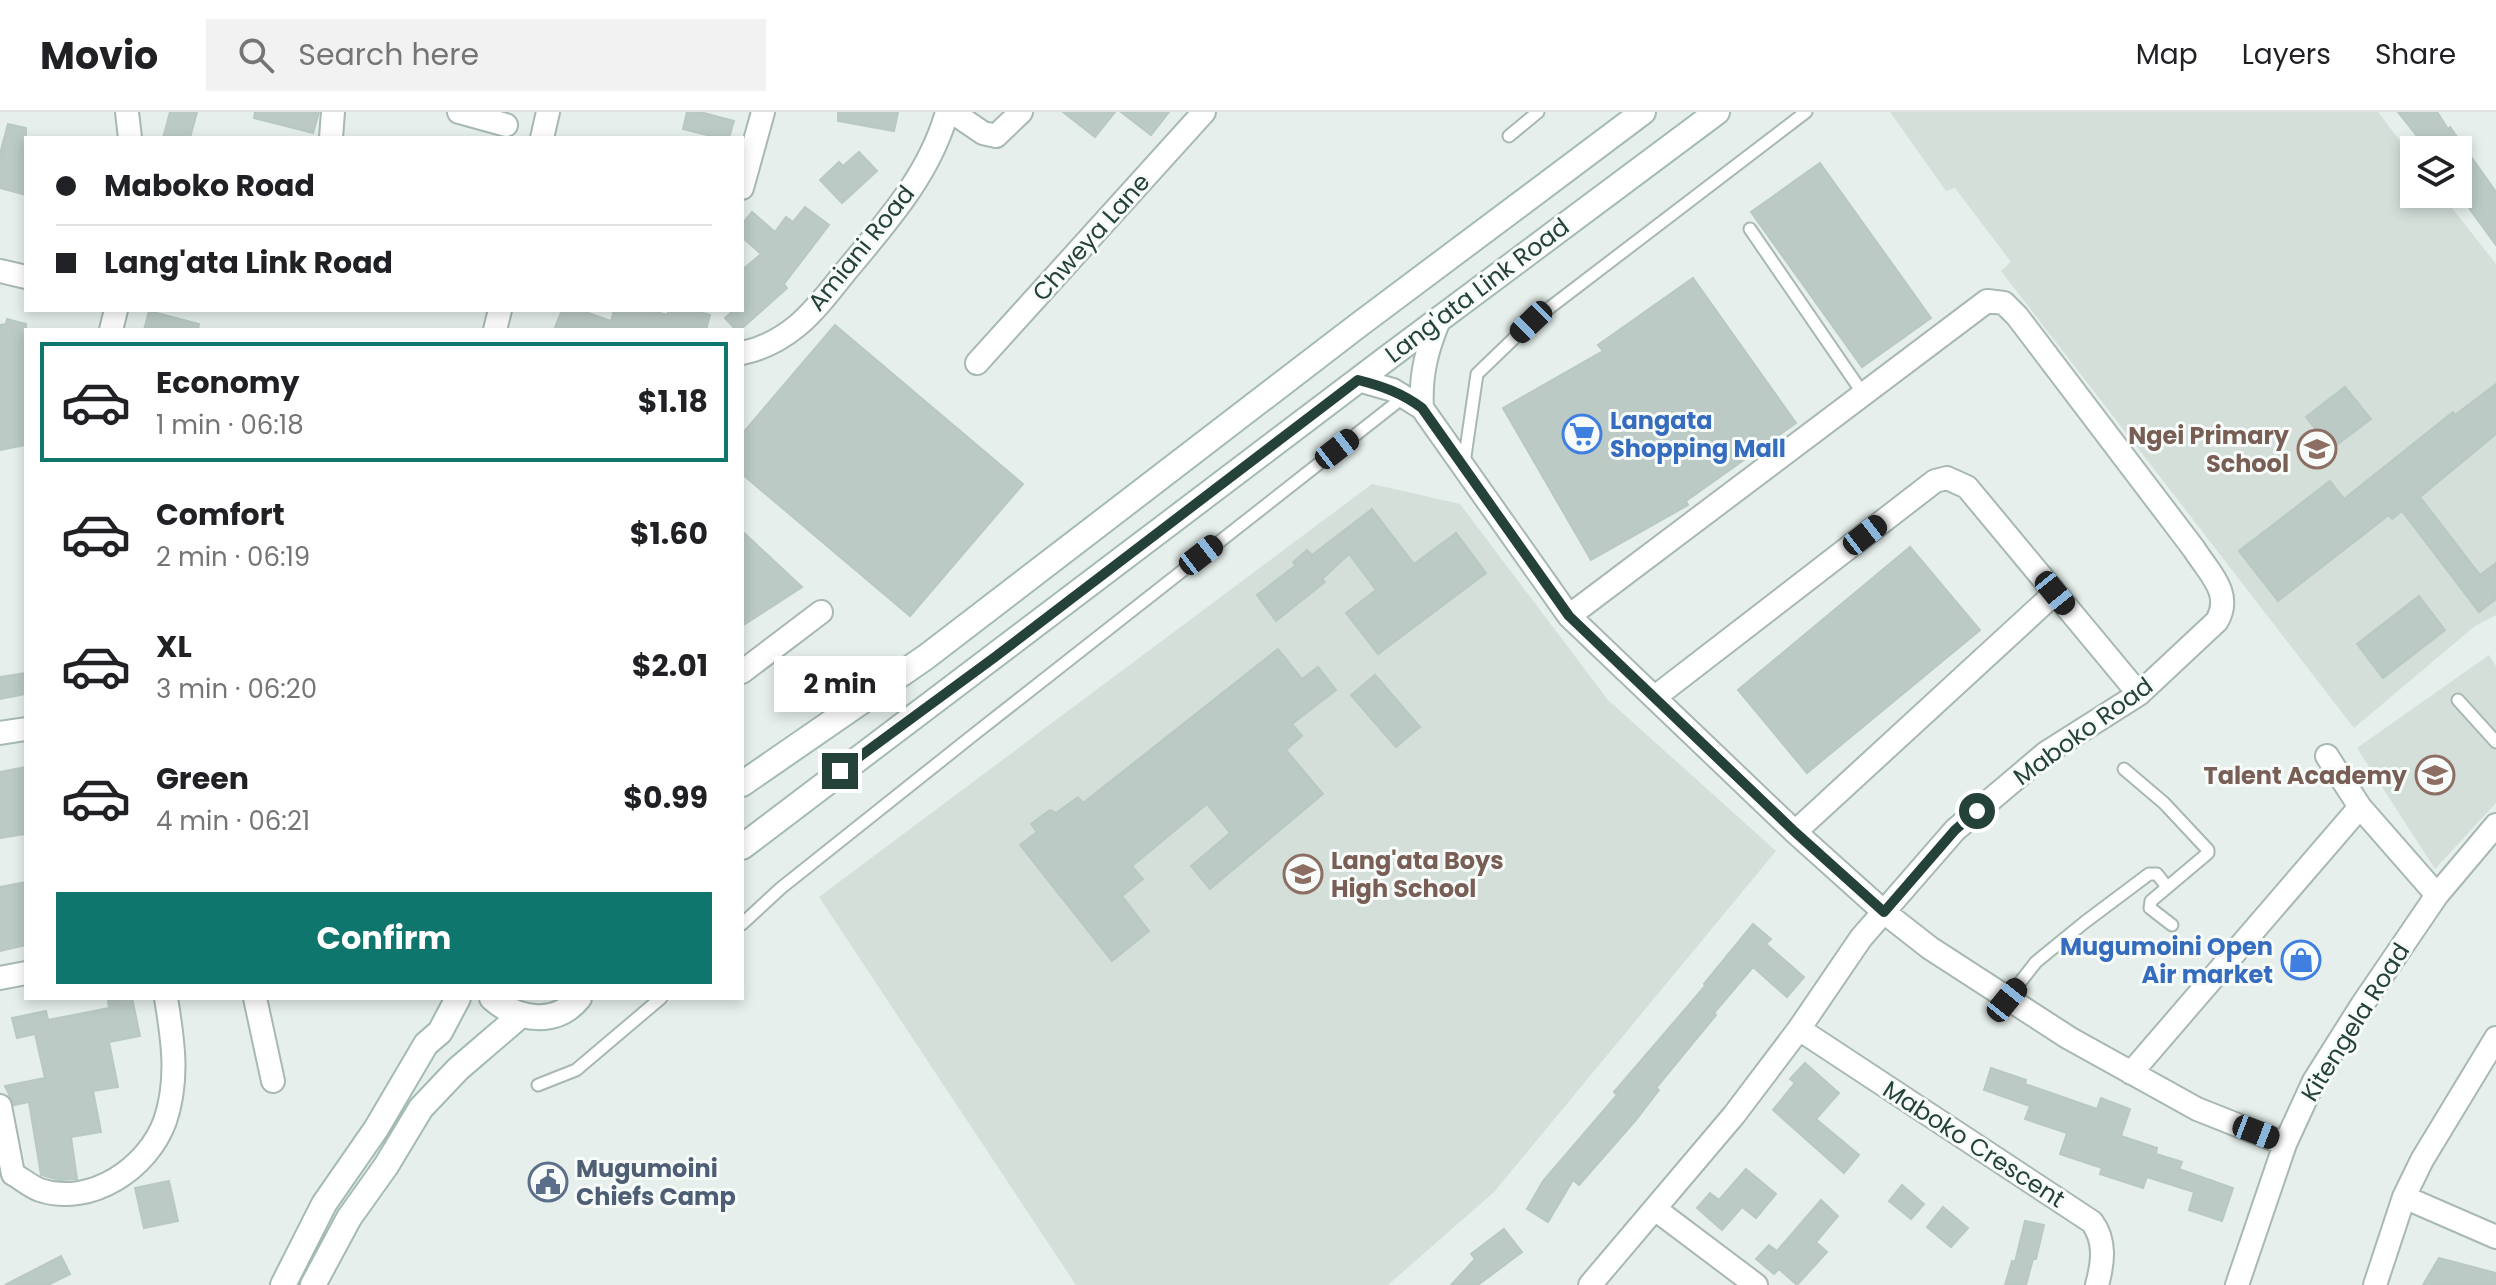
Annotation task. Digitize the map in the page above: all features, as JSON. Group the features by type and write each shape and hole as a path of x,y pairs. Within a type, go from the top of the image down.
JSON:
{"main road":[{"name":"Lang'ata Link Road","path":"744,783 926,657 1356,327 1643,112"},
{"name":"Lang'ata Link Road","path":"744,845 1717,112"},
{"path":"283,1285 324,1204 376,1129 426,1044 440,1032 457,1000"},
{"path":"494,1000 503,1008 538,1018 558,1014 578,1000"},
{"path":"313,1285 349,1218 386,1166 421,1108 458,1069 521,1015"}],"street":[{"path":"127,112 130,136"},
{"path":"331,136 333,112"},
{"path":"459,112 506,125"},
{"path":"542,136 548,112"},
{"path":"744,181 763,112"},
{"path":"949,112 983,133 996,136 1021,112"},
{"name":"Amiani Road","path":"744,352 778,340 798,325 834,286 905,197 930,160 949,112"},
{"name":"Chweya Lane","path":"977,363 1204,112"},
{"path":"0,271 24,277"},
{"name":"Maboko Road","path":"1590,1285 1734,1115 1799,1029 1861,938 1955,830 2046,753 2139,694 2217,621 2224,609 2220,588 2194,549 2004,303 1981,303 1864,395"},
{"path":"1414,402 1421,390 1425,359 1440,318"},
{"path":"1358,380 1378,385 1414,402 1569,616 1795,832 1884,912 1930,948 2007,1000 2131,1073 2197,1109 2285,1144"},
{"path":"1569,616 1864,395"},
{"path":"1655,697 1935,481 1947,478 1967,487 2139,694"},
{"path":"1795,832 2055,593"},
{"path":"744,670 821,612"},
{"path":"0,733 24,729"},
{"path":"2327,756 2360,807 2437,895"},
{"path":"2131,1073 2360,807"},
{"name":"Kitengela Road","path":"2237,1285 2285,1144 2314,1081 2437,895 2495,827"},
{"path":"0,978 24,973"},
{"path":"0,1106 13,1174 40,1191 72,1194 104,1186 133,1168 152,1145 169,1106 175,1053 166,1000"},
{"path":"255,1000 273,1081"},
{"name":"Maboko Crescent","path":"1799,1029 2092,1222 2102,1234 2097,1285"},
{"path":"2375,1285 2404,1197 2422,1160 2492,1052"},
{"path":"2404,1197 2496,1237"},
{"path":"1655,1209 1756,1285"}],"lane":[{"path":"1509,136 1538,112"},
{"path":"1464,467 1477,374 1531,322 1806,112"},
{"path":"1750,229 1864,395"},
{"path":"744,922 781,888 960,745 1414,402"},
{"path":"2458,700 2496,742"},
{"path":"2124,769 2207,846 2208,853 2153,899 2150,908 2172,925"},
{"path":"2007,1000 2036,962 2149,874 2157,874 2167,887"},
{"path":"538,1085 576,1070 659,1000"}],"shaded area":[{"name":"Ngei Primary School","path":"1890,112 2378,112 2400,141 2400,208 2452,208 2496,264 2496,615 2475,626 2354,728 2001,271 2011,262 1955,188 1946,191"},
{"name":"Lang'ata Boys High School","path":"1372,484 1460,504 1608,700 1776,851 1494,1192 1388,1285 1076,1285 819,897"},
{"name":"Talent Academy","path":"2489,655 2496,666 2496,803 2435,869 2357,748"}],"building":[{"path":"170,112 197,112 191,136 164,136"},
{"path":"255,112 319,112 313,133 254,118"},
{"path":"687,112 700,112 734,121 730,136 711,136 683,129"},
{"path":"838,112 898,112 894,131 838,121"},
{"path":"1063,112 1115,112 1095,137"},
{"path":"1121,112 1169,112 1151,135"},
{"path":"2398,112 2437,112 2456,136 2417,136"},
{"path":"8,124 26,128 24,194 0,188 0,154"},
{"path":"859,152 877,171 842,203 820,180 839,162 843,166"},
{"path":"2472,158 2496,192 2496,245 2469,208 2472,208"},
{"path":"1820,163 1931,318 1862,367 1751,212"},
{"path":"805,207 829,225 784,284 787,288 742,328 734,328 725,318 732,312 744,312 744,268 761,254 744,239 744,222 752,212 775,232 786,217 793,222"},
{"path":"1693,278 1796,423 1686,501 1688,505 1591,560 1503,408 1603,351 1598,345"},
{"path":"149,312 199,324 198,328 145,328"},
{"path":"561,312 586,312 611,321 613,312 657,312 667,315 668,312 699,312 710,315 707,328 555,328"},
{"path":"7,319 26,324 24,445 0,450 0,325 6,324"},
{"path":"835,325 1023,484 910,616 744,476 744,432"},
{"path":"2496,384 2496,434 2420,497 2480,575 2496,563 2496,599 2479,612 2402,511 2392,519 2389,515 2278,601 2239,551 2330,481 2344,499 2453,412 2455,415"},
{"path":"2345,387 2371,419 2331,449 2306,417"},
{"path":"1372,509 1414,564 1456,533 1486,573 1378,654 1346,613 1376,590 1349,554 1322,579 1325,582 1276,621 1257,595 1296,565 1293,562 1307,550 1312,555"},
{"path":"744,533 802,587 744,625"},
{"path":"1910,547 1980,630 1807,773 1738,690"},
{"path":"2419,596 2445,630 2383,678 2357,644"},
{"path":"1278,649 1302,679 1318,667 1336,690 1292,724 1302,736 1286,750 1323,794 1210,889 1191,866 1230,833 1207,804 1132,866 1143,879 1122,896 1149,931 1112,961 1020,845 1037,832 1031,824 1050,810 1056,813 1078,797 1083,803"},
{"path":"24,673 24,694 0,699 0,677"},
{"path":"1375,675 1420,727 1396,747 1351,695"},
{"path":"24,767 24,834 0,838 0,772"},
{"path":"24,882 24,945 0,951 0,887"},
{"path":"1753,924 1771,939 1766,944 1804,977 1787,997 1753,967 1656,1088 1659,1090 1635,1121 1579,1185 1573,1180 1548,1222 1527,1209 1543,1181 1617,1095 1614,1092 1705,986"},
{"path":"132,1000 140,1036 109,1042 118,1087 93,1091 101,1132 71,1137 77,1179 60,1180 41,1175 29,1102 14,1105 5,1086 45,1078 35,1034 17,1038 12,1018 46,1011 48,1020 109,1008 108,1001"},
{"path":"1805,1063 1839,1093 1816,1119 1859,1155 1844,1173 1773,1110 1795,1083 1790,1079"},
{"path":"1991,1068 2026,1080 2025,1084 2097,1109 2101,1098 2130,1109 2121,1136 2157,1148 2156,1154 2182,1162 2179,1169 2233,1188 2222,1221 2189,1210 2194,1192 2147,1177 2143,1188 2100,1174 2102,1168 2060,1154 2067,1133 2025,1119 2030,1106 1984,1090"},
{"path":"1746,1169 1776,1194 1756,1218 1742,1207 1722,1230 1697,1208 1710,1193 1719,1200"},
{"path":"169,1181 178,1221 144,1228 135,1188"},
{"path":"1902,1185 1924,1204 1911,1219 1889,1201"},
{"path":"1821,1200 1838,1216 1816,1242 1827,1252 1797,1285 1779,1269 1774,1274 1756,1259 1769,1245 1777,1251"},
{"path":"1943,1207 1968,1228 1951,1247 1927,1227"},
{"path":"2025,1221 2044,1225 2036,1259 2033,1259 2026,1285 2005,1285 2012,1261 2015,1262"},
{"path":"1504,1229 1522,1252 1478,1285 1451,1285 1475,1259 1471,1254"},
{"path":"61,1256 70,1274 48,1285 5,1285"},
{"path":"2439,1258 2496,1273 2496,1285 2423,1285"}],"place":[{"name":"Langata Shopping Mall","path":"1582,434"},
{"name":"Ngei Primary School","path":"2317,449"},
{"name":"Talent Academy","path":"2435,775"},
{"name":"Lang'ata Boys High School","path":"1303,874"},
{"name":"Mugumoini Open Air market","path":"2301,960"},
{"name":"Mugumoini Chiefs Camp","path":"548,1182"}],"route":[{"path":"840,771 1358,380 1405,396 1422,408 1569,616 1795,832 1884,912 1955,830 1977,811"}]}
